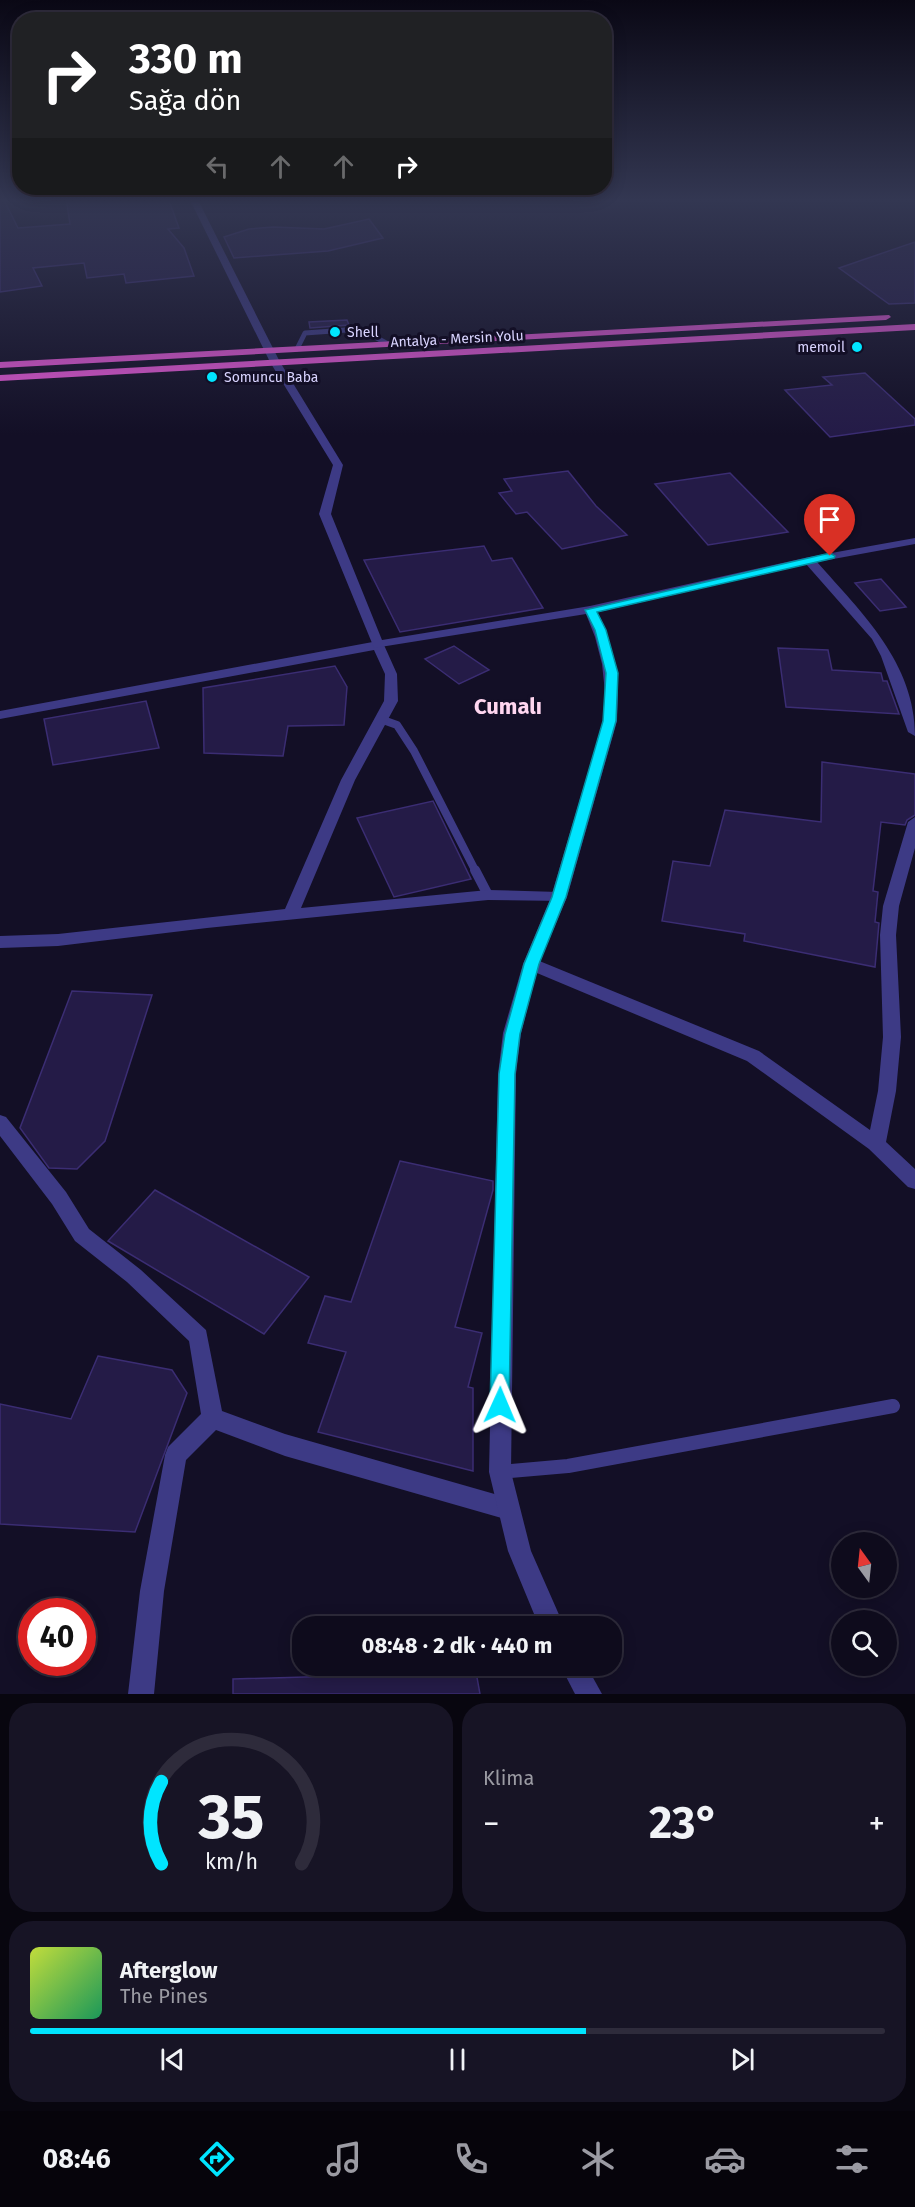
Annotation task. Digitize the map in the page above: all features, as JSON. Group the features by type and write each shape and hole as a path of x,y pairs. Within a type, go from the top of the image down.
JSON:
{"highway":[{"name":"Antalya - Mersin Yolu","path":"0,365 903,316"},
{"name":"Antalya - Mersin Yolu","path":"0,378 915,327"}],"street":[{"path":"233,277 275,362 338,465 325,514 391,674 393,688 391,701 383,720 348,780 290,915"},
{"path":"0,715 378,645 590,610 809,560 915,541"},
{"path":"809,560 877,638 887,656 915,732"},
{"path":"547,1616 518,1552 506,1508 500,1472 507,1074 514,1024 531,964 559,897 610,721 612,697 608,652 590,610"},
{"path":"876,1144 887,1091 892,1036 888,935 891,906 915,822"},
{"path":"0,942 58,940 488,895 559,897"},
{"path":"531,964 753,1056 876,1144 915,1181"},
{"path":"0,1122 59,1198 82,1235 134,1276 199,1337 212,1418"},
{"path":"212,1418 285,1445 506,1508"},
{"path":"141,1694 152,1591 176,1455 212,1418"},
{"path":"578,1676 589,1694"}],"lane":[{"path":"297,349 305,333 360,329 388,344"},
{"path":"383,720 395,723 414,751 488,895"},
{"path":"500,1472 568,1466 893,1406"}],"building":[{"path":"0,277 38,277 42,286 0,292"},
{"path":"125,277 184,277 126,283"},
{"path":"852,277 915,277 915,303 889,304"},
{"path":"347,320 349,325 310,328 309,322"},
{"path":"865,373 915,419 915,425 830,437 785,390 832,385 823,377"},
{"path":"568,471 596,506 627,535 562,549 527,512 516,514 499,493 512,491 504,479"},
{"path":"730,473 788,532 708,545 655,484"},
{"path":"484,546 492,561 512,558 543,608 400,632 364,560"},
{"path":"881,579 906,607 880,611 855,583"},
{"path":"454,646 489,670 459,684 425,659"},
{"path":"778,648 828,650 832,670 881,673 883,681 887,681 899,714 786,707"},
{"path":"335,666 347,687 344,725 288,726 283,756 204,753 203,688"},
{"path":"146,701 159,748 53,765 44,719"},
{"path":"822,762 915,774 915,815 907,820 905,825 881,822 873,891 878,892 875,922 879,923 875,967 744,941 745,934 662,921 673,861 710,866 725,810 821,822"},
{"path":"433,801 471,879 394,897 357,818"},
{"path":"72,991 152,995 105,1141 77,1169 49,1168 20,1128"},
{"path":"400,1161 493,1181 493,1190 455,1327 482,1333 468,1387 473,1388 473,1471 318,1432 346,1352 308,1343 325,1296 351,1302"},
{"path":"155,1190 309,1277 264,1334 108,1241"},
{"path":"98,1356 172,1370 187,1393 135,1532 0,1524 0,1404 71,1419"},
{"path":"477,1676 480,1694 233,1694 233,1679"}],"place":[{"name":"Shell","path":"335,332"},
{"name":"memoil","path":"857,347"},
{"name":"Somuncu Baba","path":"212,377"}],"district":[{"name":"Cumalı","path":"508,706"}],"route":[{"path":"500,1405 507,1074 512,1034 531,964 559,897 610,721 612,673 601,630 590,610 830,556"}]}
